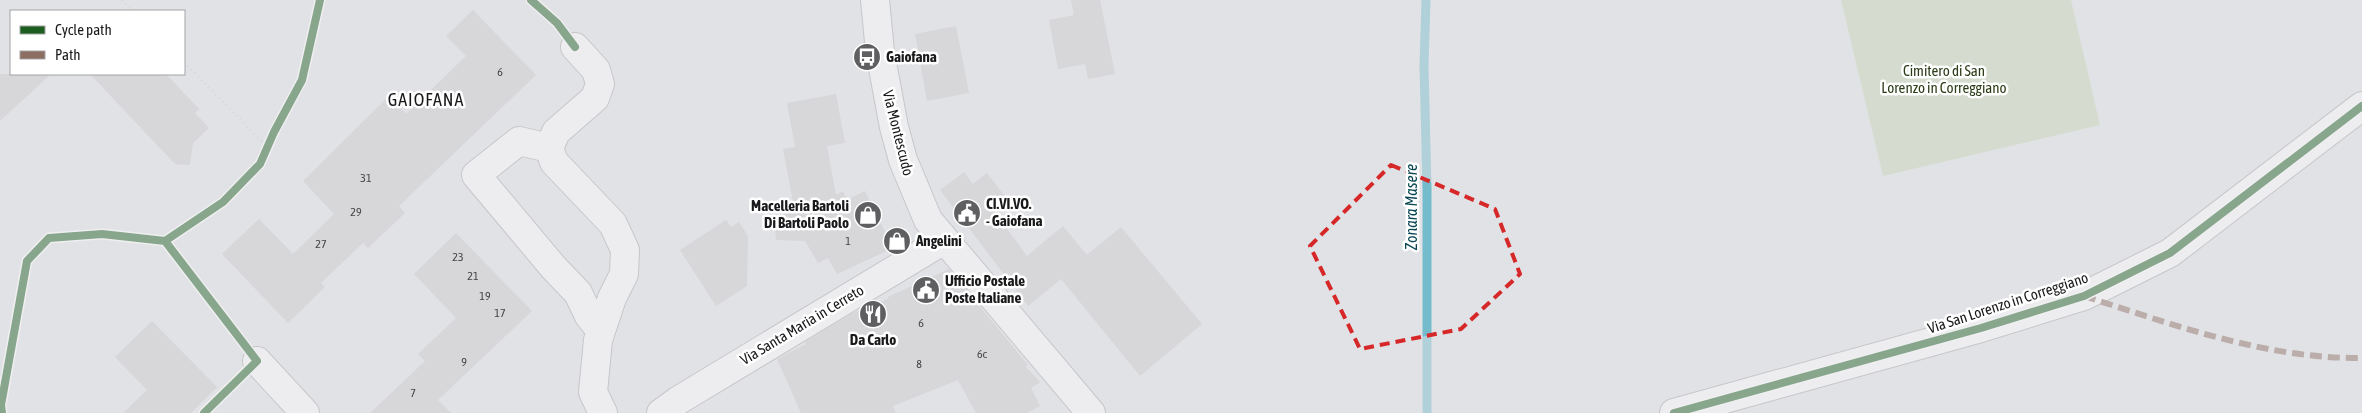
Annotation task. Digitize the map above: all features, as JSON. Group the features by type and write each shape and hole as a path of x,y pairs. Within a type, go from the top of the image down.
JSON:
{"street":[{"name":"Via Montescudo","path":"875,0 880,52 894,127 903,160 928,220 1090,413"},
{"path":"575,48 596,70 600,84 595,98 556,132 549,148 554,162 613,224 626,250 624,274 612,298 598,340 593,392 603,413"},
{"name":"Via San Lorenzo in Correggiano","path":"1674,413 1981,328 2084,296 2170,253 2362,106"},
{"path":"549,148 519,141 476,175 554,268 578,293 589,316 601,331"},
{"name":"Via Santa Maria in Cerreto","path":"661,413 679,400 944,240"},
{"path":"257,361 305,413"}],"path":[{"path":"122,0 133,10"},
{"path":"185,63 267,147"}],"highlighted area":[{"path":"1391,165 1495,209 1520,274 1461,329 1360,349 1310,246"}],"green space":[{"name":"Cimitero di San Lorenzo in Correggiano","path":"1841,0 2071,0 2100,125 1883,176"}],"building":[{"path":"1071,0 1100,0 1115,74 1088,79 1085,64 1058,69 1049,20 1074,15"},
{"path":"473,10 536,75 399,206 405,213 368,248 363,243 321,283 325,287 288,323 222,254 259,219 293,254 334,214 303,181 389,96 406,114 466,56 446,36"},
{"path":"956,26 969,93 927,101 915,34"},
{"path":"0,74 50,75 0,121"},
{"path":"91,75 167,75 199,109 195,113 209,128 193,143 190,165 175,164"},
{"path":"836,94 845,143 827,146 836,195 843,191 847,200 865,191 893,248 837,274 828,258 818,263 805,241 776,240 774,215 795,212 783,149 795,147 787,103"},
{"path":"964,172 973,184 987,173 1010,203 996,214 1027,256 1063,226 1087,255 1121,227 1202,324 1140,376 1061,279 1028,306 940,190"},
{"path":"726,220 731,227 739,222 748,236 747,286 716,306 680,250"},
{"path":"456,233 532,311 438,400 451,413 370,413 425,361 418,354 456,318 414,274"},
{"path":"949,269 1028,365 1025,366 1040,382 1031,388 1040,406 1027,413 976,413 958,380 893,406 896,413 801,413 777,359 806,344 805,342 853,313 888,299 888,297"},
{"path":"152,321 217,387 191,413 123,413 147,390 115,357"}],"waterway":[{"name":"Zonara Masere","path":"1426,0 1424,66 1427,189 1427,413"}],"marked path":[{"path":"2084,296 2186,329 2256,346 2326,357 2362,358"}],"cycle path":[{"path":"165,241 223,202 260,164 274,132 302,80 320,0"},
{"path":"531,0 557,23 575,47"},
{"path":"1674,413 1981,328 2084,296 2170,253 2362,106"},
{"path":"2,413 1,405 27,261 49,238 102,234 165,241 257,361 204,413"}],"place":[{"name":"Gaiofana","path":"867,57"},
{"name":"CI.VI.VO. - Gaiofana","path":"967,213"},
{"name":"Macelleria Bartoli Di Bartoli Paolo","path":"868,215"},
{"name":"Angelini","path":"897,241"},
{"name":"Ufficio Postale Poste Italiane","path":"926,290"},
{"name":"Da Carlo","path":"873,314"}],"district":[{"name":"GAIOFANA","path":"426,100"}]}
